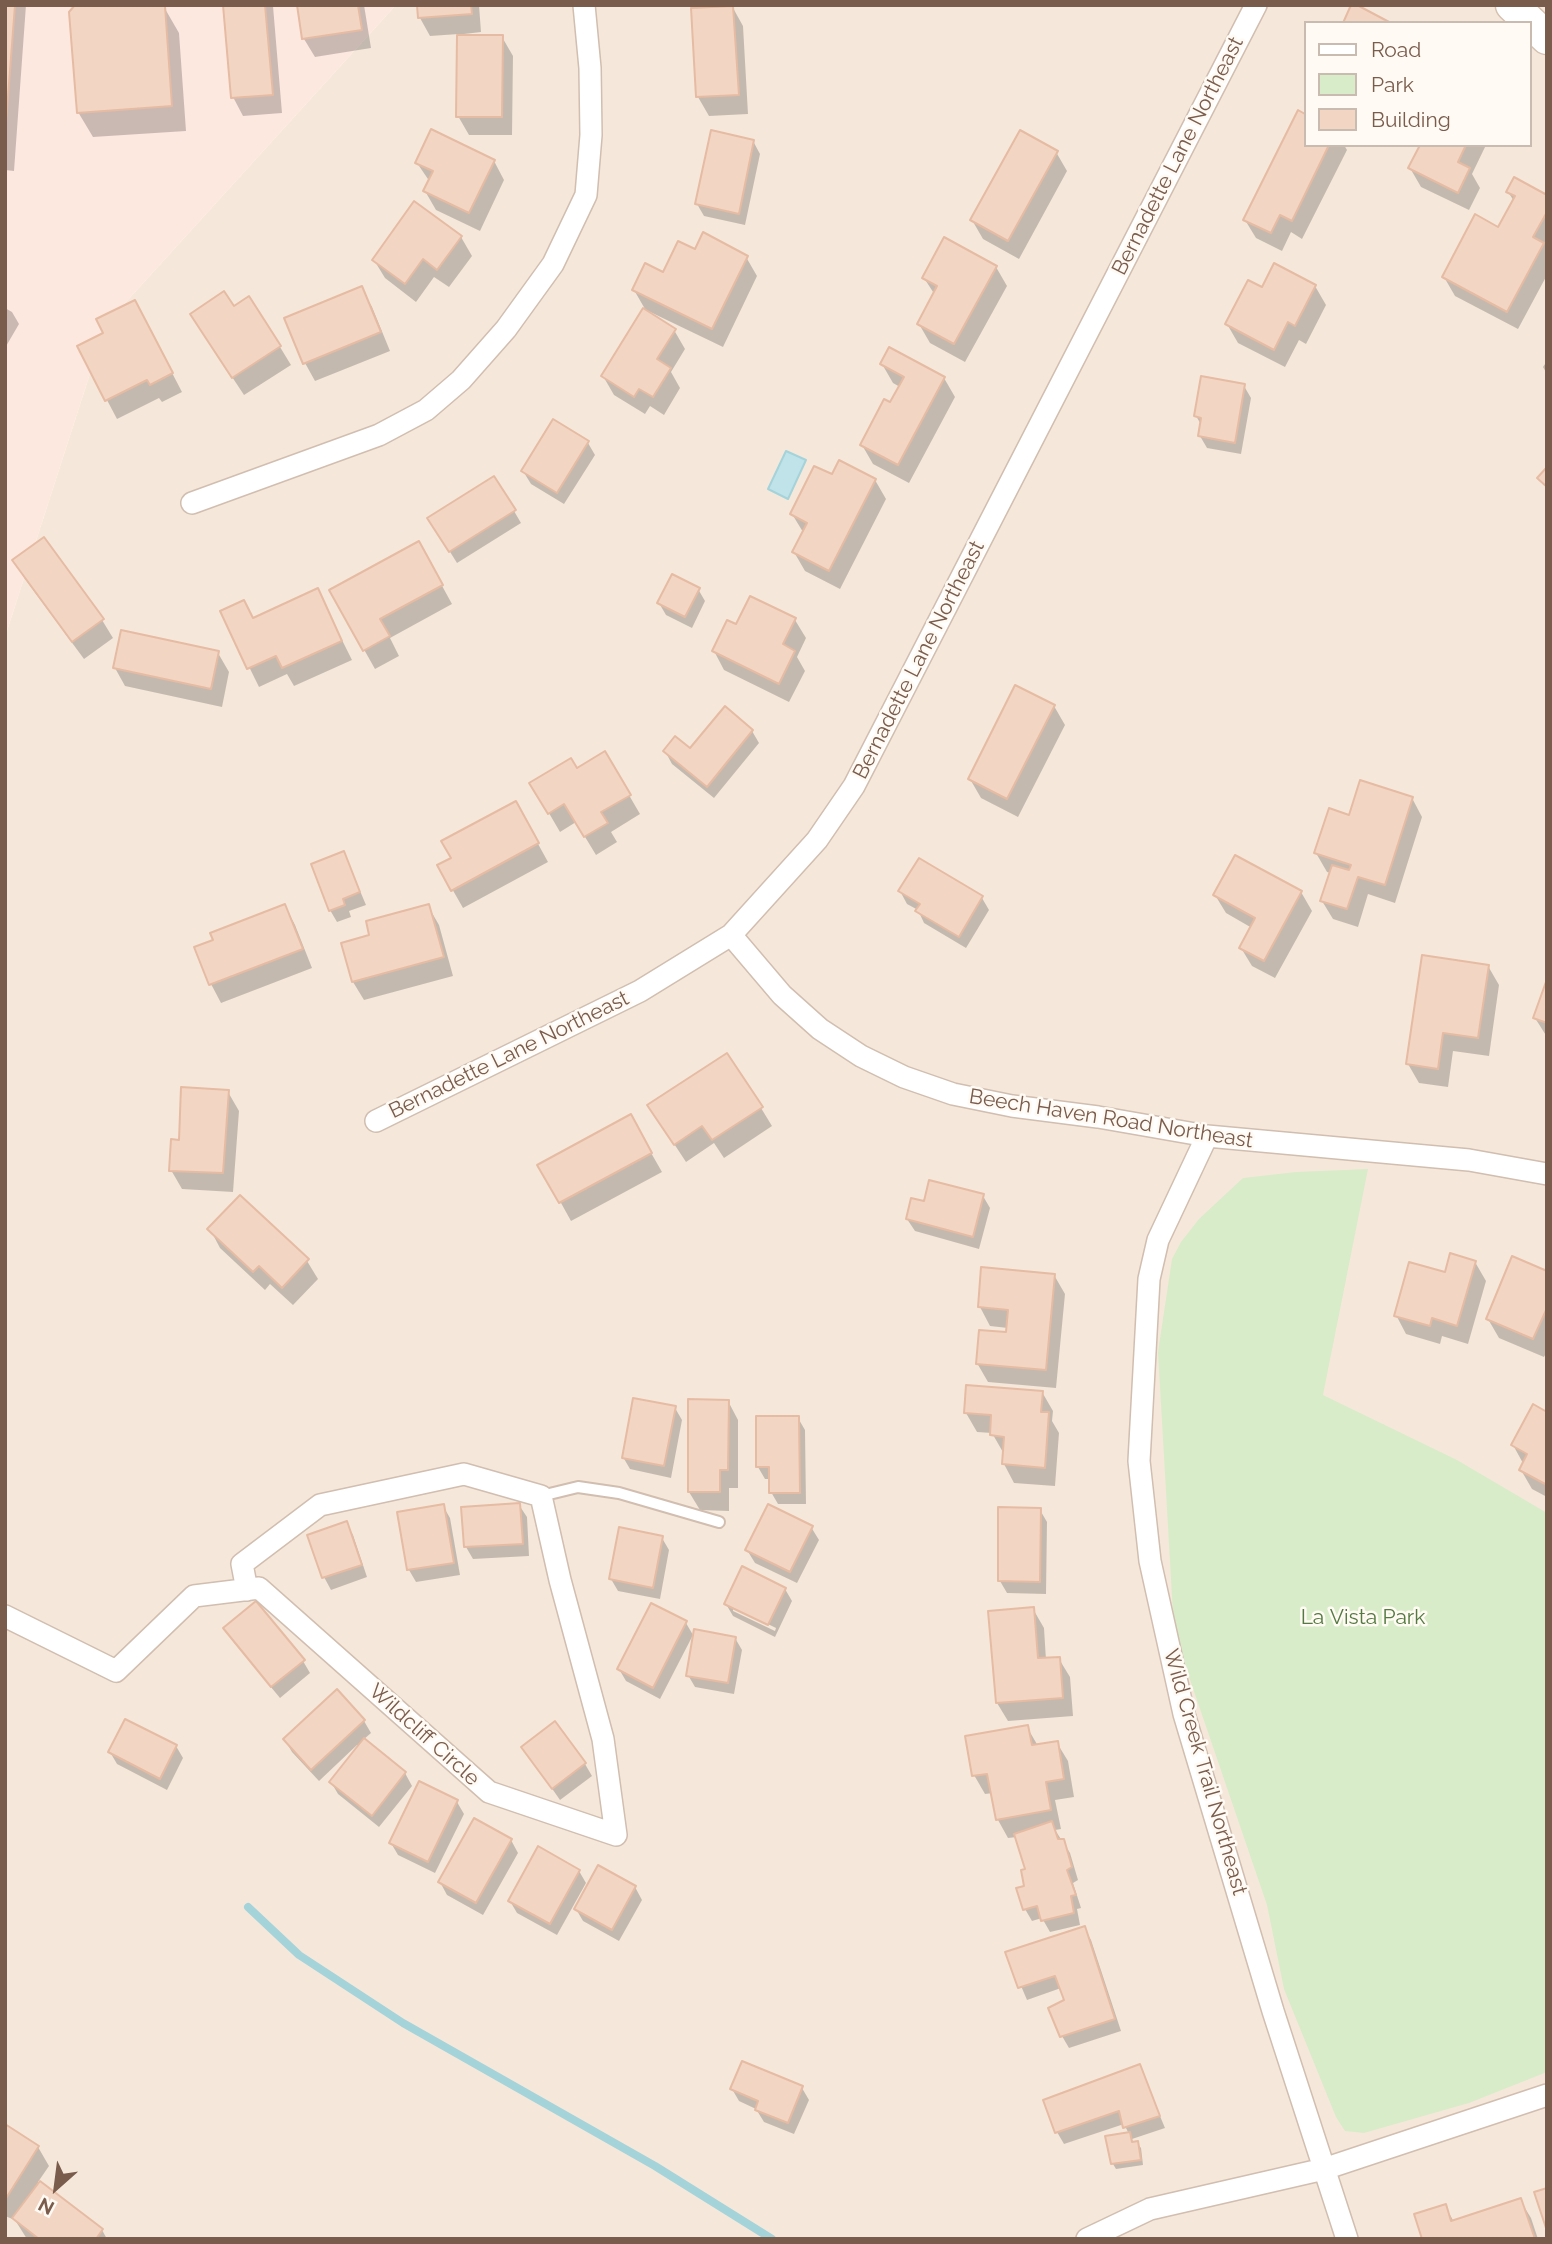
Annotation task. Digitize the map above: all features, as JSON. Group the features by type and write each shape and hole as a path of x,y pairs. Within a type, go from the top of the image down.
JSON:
{"main road":[{"path":"1512,5 1529,21"},
{"path":"1531,23 1547,38"}],"street":[{"path":"192,503 379,435 426,410 461,380 506,329 554,264 586,195 591,135 590,68 584,5"},
{"name":"Bernadette Lane Northeast","path":"376,1121 640,991 731,934 817,840 854,786 1256,5"},
{"name":"Beech Haven Road Northeast","path":"731,934 782,995 820,1029 862,1056 904,1077 953,1094 1012,1107 1098,1117 1207,1136 1469,1160 1547,1174"},
{"name":"Wild Creek Trail Northeast","path":"1207,1136 1158,1240 1149,1279 1139,1461 1150,1562 1184,1713 1273,2011 1348,2239"},
{"path":"5,1616 116,1671 194,1597 247,1590 242,1564 320,1505 464,1474 541,1496"},
{"name":"Wildcliff Circle","path":"247,1590 258,1588 489,1792 616,1835 603,1739 560,1580 541,1496"},
{"path":"1087,2239 1150,2209 1324,2169 1547,2095"}],"lane":[{"path":"541,1496 578,1486 606,1490 719,1522"}],"shaded area":[{"path":"5,5 396,5 106,324 5,637"},
{"path":"396,5 1547,5 1547,2239 5,2239 5,637 106,324"}],"green space":[{"name":"La Vista Park","path":"1368,1169 1323,1395 1457,1460 1547,1513 1547,2072 1469,2103 1364,2133 1345,2131 1336,2117 1284,1989 1267,1905 1185,1665 1173,1614 1158,1352 1172,1259 1199,1219 1243,1178 1296,1172"}],"water":[{"path":"786,451 806,460 788,499 768,489"}],"building":[{"path":"5,5 15,5 5,136"},
{"path":"75,5 165,6 172,106 77,113 69,12"},
{"path":"223,5 265,5 273,95 231,98"},
{"path":"297,5 358,5 362,30 302,39"},
{"path":"417,5 471,5 472,14 418,18"},
{"path":"1351,5 1357,5 1387,21 1344,21"},
{"path":"733,6 739,95 696,97 691,8"},
{"path":"457,35 503,35 502,117 456,117"},
{"path":"1298,110 1304,113 1304,147 1328,147 1292,221 1280,215 1271,233 1243,220"},
{"path":"431,129 495,160 469,213 423,191 433,171 415,163"},
{"path":"711,130 754,140 739,214 695,204"},
{"path":"1020,130 1058,151 1008,241 970,220"},
{"path":"1419,147 1465,147 1458,162 1470,168 1458,193 1408,168"},
{"path":"1514,177 1547,195 1547,212 1533,237 1544,243 1507,312 1442,277 1475,214 1498,227 1515,196 1506,192"},
{"path":"414,201 462,236 437,270 423,259 405,284 372,260"},
{"path":"703,232 748,256 712,329 632,290 645,263 663,272 678,241 695,249"},
{"path":"944,237 997,266 954,344 917,324 937,286 922,278"},
{"path":"1274,263 1316,285 1295,326 1288,322 1274,350 1225,324 1248,280 1262,287"},
{"path":"362,286 381,332 303,364 284,318"},
{"path":"224,291 234,306 249,296 281,346 232,378 190,314"},
{"path":"135,300 173,373 150,385 147,380 105,401 77,346 103,333 96,319"},
{"path":"643,308 676,329 657,359 671,368 653,397 639,389 634,397 601,376"},
{"path":"889,347 945,377 898,465 860,445 884,399 890,402 904,377 880,364"},
{"path":"1201,376 1245,384 1235,443 1198,436 1201,418 1194,416"},
{"path":"553,419 589,441 557,493 521,471"},
{"path":"839,460 876,479 829,571 792,552 807,523 790,514 814,466 832,474"},
{"path":"1547,467 1547,487 1537,478"},
{"path":"494,476 516,510 449,552 427,518"},
{"path":"44,537 104,619 72,642 12,560"},
{"path":"419,541 443,585 380,619 390,636 363,651 329,590"},
{"path":"672,574 700,588 685,617 657,603"},
{"path":"318,588 342,641 282,668 276,656 247,669 220,611 244,600 253,618"},
{"path":"750,596 796,618 783,644 795,651 779,684 712,651 727,620 736,624"},
{"path":"121,630 219,651 211,689 113,668"},
{"path":"1015,685 1055,705 1007,799 968,779"},
{"path":"725,706 753,730 707,787 663,751 675,736 690,748"},
{"path":"605,751 631,795 601,812 608,823 584,837 564,804 548,814 529,783 571,758 577,768"},
{"path":"1360,780 1413,797 1385,885 1358,877 1347,909 1320,901 1332,865 1349,870 1351,865 1314,853 1329,808 1349,815"},
{"path":"516,801 539,843 451,891 437,865 451,858 441,841"},
{"path":"344,851 360,892 343,899 345,905 329,911 311,864"},
{"path":"1235,855 1302,891 1264,961 1239,948 1255,918 1213,895"},
{"path":"919,858 983,896 959,937 915,911 920,904 898,891"},
{"path":"285,904 303,949 209,985 194,947 213,940 210,933"},
{"path":"429,904 444,957 352,982 341,943 369,935 366,921"},
{"path":"1422,955 1489,965 1478,1038 1443,1033 1438,1069 1406,1064"},
{"path":"1547,979 1547,1023 1533,1018"},
{"path":"727,1053 763,1107 712,1140 702,1126 674,1145 647,1105"},
{"path":"181,1087 229,1090 223,1173 169,1171 171,1139 179,1140"},
{"path":"631,1114 652,1153 559,1203 537,1165"},
{"path":"929,1180 984,1194 973,1237 906,1219 911,1198 924,1201"},
{"path":"240,1195 309,1259 282,1288 259,1266 253,1272 207,1229"},
{"path":"1450,1253 1476,1261 1457,1326 1432,1318 1430,1326 1394,1316 1409,1262 1445,1272"},
{"path":"1512,1256 1547,1271 1547,1308 1533,1339 1486,1319"},
{"path":"981,1267 1055,1274 1046,1370 976,1364 979,1330 1006,1332 1008,1310 978,1307"},
{"path":"966,1385 1043,1391 1041,1412 1049,1412 1045,1468 1002,1464 1004,1437 990,1435 991,1415 964,1413"},
{"path":"633,1398 676,1406 664,1466 622,1458"},
{"path":"688,1399 729,1400 728,1470 720,1470 720,1492 688,1492"},
{"path":"1533,1404 1547,1412 1547,1485 1519,1470 1527,1454 1511,1445"},
{"path":"756,1416 799,1416 800,1493 769,1493 769,1467 756,1467"},
{"path":"520,1503 523,1544 464,1547 461,1507"},
{"path":"444,1504 454,1563 407,1570 397,1512"},
{"path":"768,1504 813,1526 790,1572 745,1550"},
{"path":"998,1507 1041,1508 1040,1582 998,1581"},
{"path":"347,1521 362,1565 322,1578 307,1535"},
{"path":"619,1527 663,1536 653,1588 609,1579"},
{"path":"742,1566 786,1588 768,1625 724,1604"},
{"path":"256,1601 305,1660 271,1687 223,1628"},
{"path":"651,1603 687,1621 653,1688 617,1669"},
{"path":"1034,1607 1038,1658 1060,1657 1063,1698 996,1703 988,1611"},
{"path":"694,1629 736,1637 728,1683 686,1676"},
{"path":"337,1689 365,1720 311,1770 283,1739"},
{"path":"125,1719 177,1745 160,1779 108,1752"},
{"path":"555,1721 586,1763 552,1789 521,1747"},
{"path":"1028,1725 1032,1745 1058,1741 1064,1779 1046,1782 1051,1810 996,1820 987,1774 972,1776 965,1736"},
{"path":"364,1738 406,1772 372,1816 329,1782"},
{"path":"419,1781 458,1800 428,1862 389,1843"},
{"path":"474,1818 512,1839 476,1903 438,1882"},
{"path":"1052,1821 1058,1839 1064,1839 1072,1867 1067,1870 1076,1895 1071,1896 1074,1913 1041,1921 1037,1906 1023,1910 1016,1888 1024,1886 1021,1870 1025,1869 1014,1834"},
{"path":"538,1846 580,1870 550,1924 508,1901"},
{"path":"598,1865 636,1886 612,1930 574,1909"},
{"path":"1085,1926 1115,2019 1060,2037 1048,2008 1064,2000 1055,1976 1018,1988 1005,1952"},
{"path":"742,2061 803,2086 788,2123 755,2110 758,2101 730,2089"},
{"path":"1140,2064 1160,2116 1123,2128 1119,2111 1055,2133 1043,2100"},
{"path":"5,2124 39,2146 5,2200"},
{"path":"1130,2132 1132,2142 1138,2141 1141,2160 1111,2164 1105,2136"},
{"path":"40,2181 103,2229 96,2239 39,2239 12,2218"},
{"path":"1547,2188 1547,2231 1534,2192"},
{"path":"1521,2198 1535,2239 1422,2239 1414,2214 1446,2204 1451,2221"}],"waterway":[{"path":"248,1907 299,1955 403,2023 655,2166 772,2239"}]}
